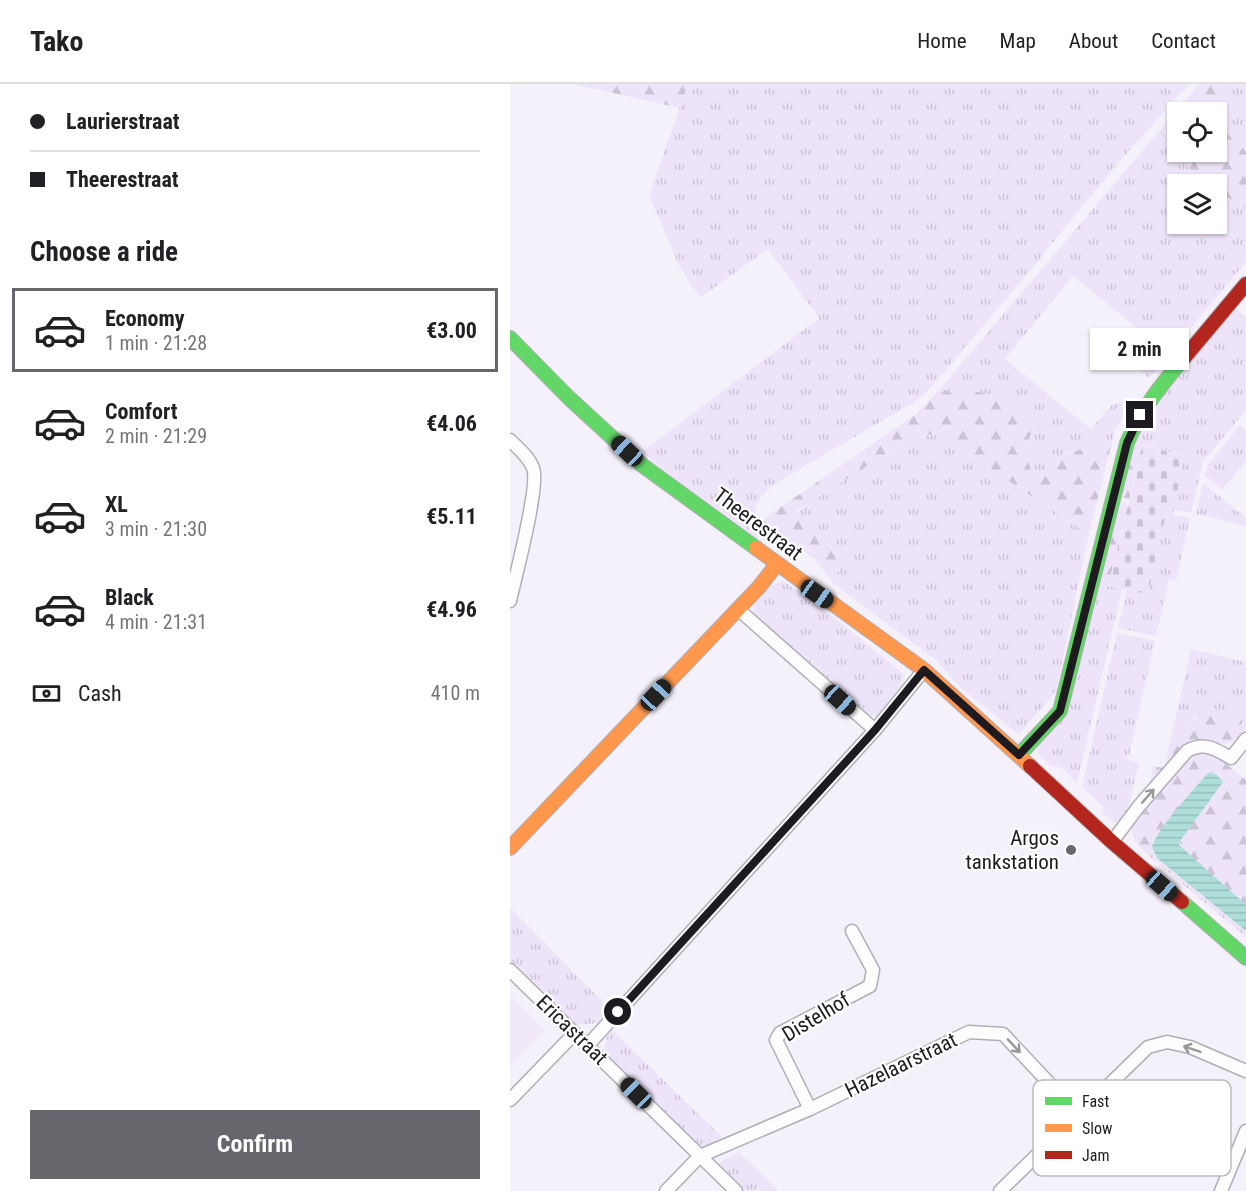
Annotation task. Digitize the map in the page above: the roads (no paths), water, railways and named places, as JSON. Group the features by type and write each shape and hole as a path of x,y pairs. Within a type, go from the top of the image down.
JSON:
{"main road":[{"path":"1019,755 1060,711 1127,443 1134,426 1154,394 1246,284"},
{"name":"Theerestraat","path":"510,338 568,397 642,465 924,670 1112,842 1246,958"},
{"path":"510,848 738,609 777,564"}],"street":[{"path":"510,440 525,454 534,470 534,491 510,601"},
{"path":"738,609 875,730"},
{"path":"588,1045 875,730 924,670"},
{"path":"1112,842 1139,806 1187,751 1195,747 1212,747 1231,758 1246,739"},
{"name":"Distelhof","path":"810,1109 776,1040 780,1034 870,986 873,970 852,931"},
{"name":"Ericastraat","path":"510,970 736,1191"},
{"name":"Hazelaarstraat","path":"700,1156 810,1109 969,1032 1003,1035 1046,1080"},
{"path":"510,1100 574,1034"},
{"path":"1115,1080 1148,1047 1167,1042 1190,1047 1246,1071"},
{"path":"1231,1167 1246,1131"},
{"path":"666,1191 700,1156"},
{"path":"1000,1191 1033,1159"},
{"path":"1221,1191 1227,1176"}],"place":[{"name":"Argos tankstation","path":"1071,850"}]}
